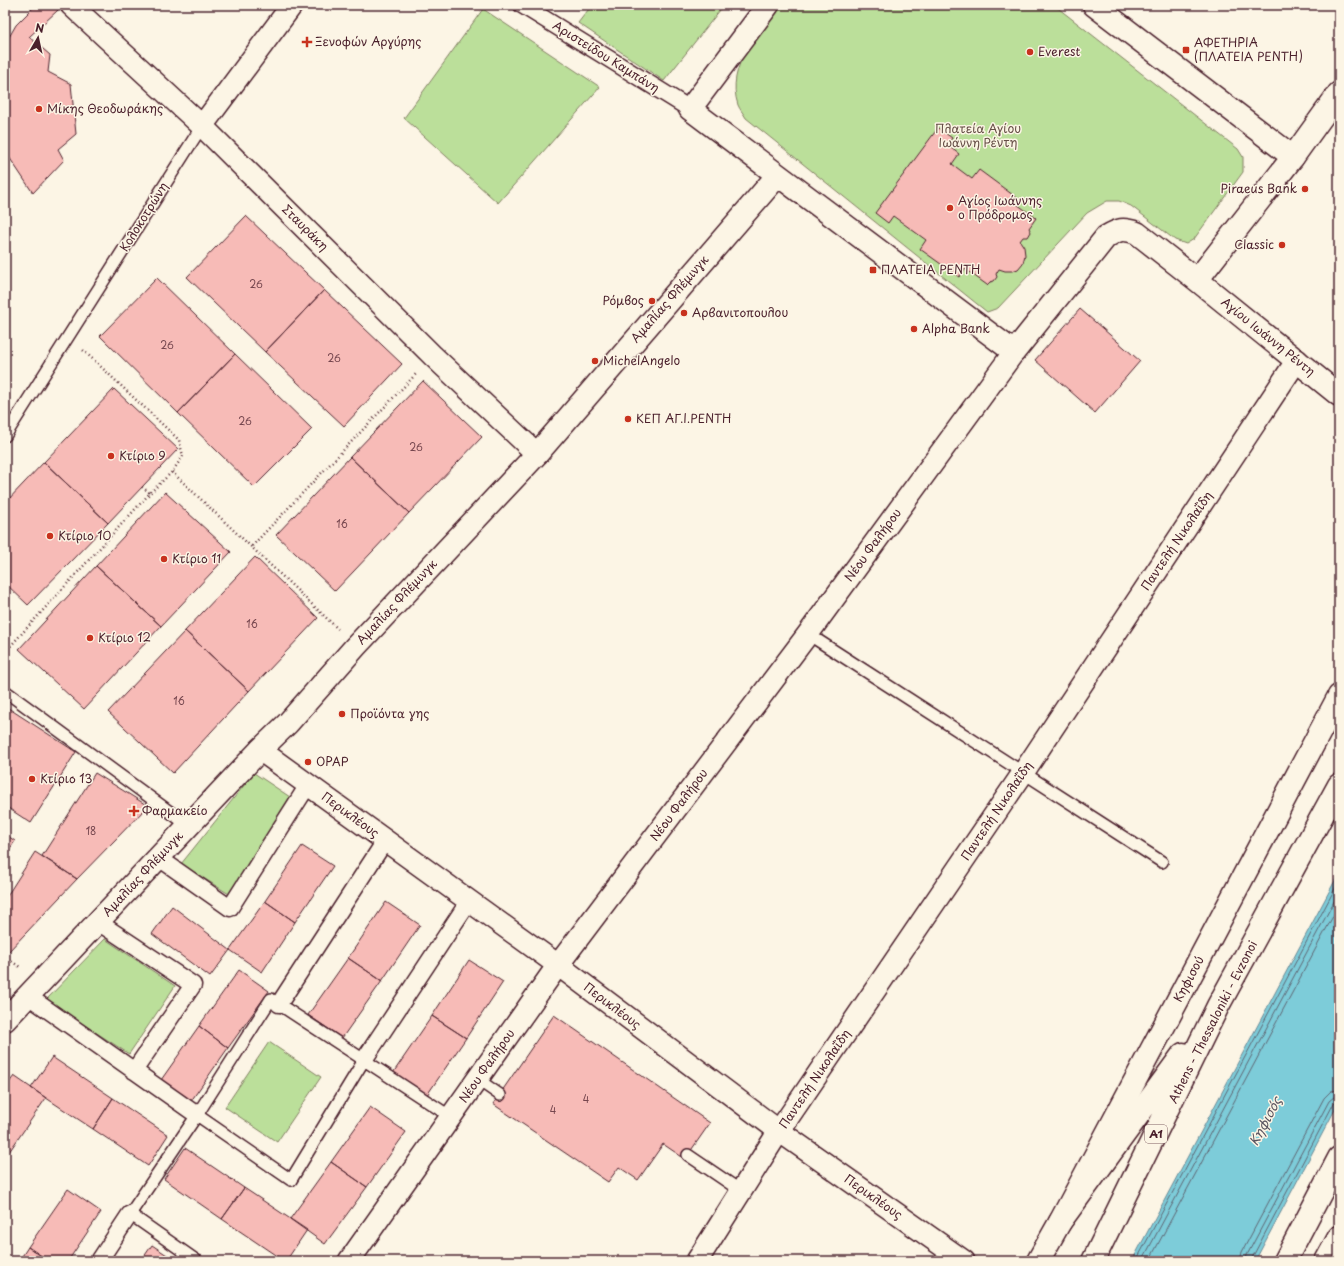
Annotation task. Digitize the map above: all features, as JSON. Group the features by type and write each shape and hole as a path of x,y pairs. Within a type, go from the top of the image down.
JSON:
{"main road":[{"path":"768,5 690,109 1014,352 1106,237 1116,231 1126,229 1137,233 1197,280 1293,157 1339,93"},
{"path":"1094,5 1293,157"},
{"name":"Αμαλίας Φλέμινγκ","path":"5,1020 260,750 288,723 356,646 537,454 778,175"},
{"name":"Αγίου Ιωάννη Ρέντη","path":"1197,280 1339,395"},
{"name":"Κηφισού","path":"1038,1261 1339,696"},
{"name":"Athens - Thessaloniki - Evzonoi","path":"1093,1261 1218,1006 1339,785"},
{"path":"1060,1222 1218,1006"},
{"path":"1285,1261 1339,1158"},
{"path":"1326,1261 1339,1237"}],"street":[{"name":"Σταυράκη","path":"71,5 202,126 432,356 537,454"},
{"name":"Κολοκοτρώνη","path":"202,126 292,5"},
{"name":"Αριστείδου Καμπάνη","path":"522,5 690,109"},
{"name":"Νέου Φαλήρου","path":"349,1261 558,965 808,634 1014,352"},
{"name":"Παντελή Νικολαΐδη","path":"697,1261 779,1131 1023,773 1297,360"},
{"name":"Περικλέους","path":"260,750 558,965 779,1131 964,1261"},
{"path":"159,858 230,908 308,785"},
{"path":"278,1004 385,841"},
{"path":"364,1060 469,901"},
{"path":"98,922 193,985 134,1071"},
{"path":"28,996 197,1115"},
{"path":"99,1261 130,1214"}],"lane":[{"name":"Κολοκοτρώνη","path":"5,436 202,126"},
{"path":"808,634 1162,862"},
{"path":"5,691 189,826"},
{"path":"196,1261 130,1214 197,1115 271,999 451,1117"},
{"path":"197,1115 290,1180 364,1060"},
{"path":"477,1079 500,1095"},
{"path":"688,1155 741,1191"}],"path":[{"path":"5,652 150,493 172,472 183,456 179,440 68,336"},
{"path":"252,546 432,356"},
{"path":"172,472 252,546 356,646"},
{"path":"142,487 150,493"}],"green space":[{"path":"592,5 724,5 664,81 578,23"},
{"name":"Πλατεία Αγίου Ιωάννη Ρέντη","path":"779,5 1054,5 1238,149 1243,157 1243,172 1194,239 1186,244 1175,240 1131,206 1119,201 1107,201 1087,213 998,308 987,312 746,118 738,105 735,91 736,77 740,64 753,39"},
{"path":"483,9 600,87 498,203 404,118"},
{"path":"254,773 290,797 229,894 181,864"},
{"path":"105,939 175,986 129,1054 46,1000"},
{"path":"269,1042 321,1077 277,1142 225,1107"}],"water":[{"name":"Κηφισός","path":"1339,873 1339,1102 1255,1261 1132,1261"}],"building":[{"name":"Μίκης Θεοδωράκης","path":"36,5 53,5 58,10 29,37 50,55 48,72 71,84 76,134 58,149 64,160 33,193 5,151 5,44 16,25"},
{"name":"Αγίος Ιωάννης ο Πρόδρομος","path":"938,128 952,138 947,145 959,154 952,164 972,179 979,170 1017,198 1014,202 1036,218 1029,228 1031,232 1028,237 1023,237 1020,241 1024,247 1025,255 1023,263 1018,269 1012,271 999,269 996,274 997,277 994,281 987,285 965,269 959,277 920,249 926,240 893,216 888,223 875,213"},
{"path":"246,216 324,290 265,352 187,277"},
{"path":"157,278 235,354 178,413 100,336"},
{"path":"324,290 402,364 344,426 265,352"},
{"path":"1080,309 1140,361 1095,413 1035,360"},
{"path":"235,354 312,429 254,487 178,413"},
{"path":"423,381 482,437 409,513 350,457"},
{"name":"Κτίριο 9","path":"114,389 178,449 108,523 44,462"},
{"path":"350,457 409,513 335,591 276,535"},
{"name":"Κτίριο 10","path":"44,462 108,523 28,605 5,583 5,503"},
{"name":"Κτίριο 11","path":"165,492 231,552 161,626 96,566"},
{"path":"255,557 318,618 249,691 185,631"},
{"name":"Κτίριο 12","path":"96,566 161,626 84,709 19,649"},
{"path":"185,631 249,691 173,773 108,712"},
{"name":"Κτίριο 13","path":"5,706 76,752 31,823 5,806"},
{"path":"95,773 148,806 77,879 42,856"},
{"path":"5,834 15,841 5,856"},
{"path":"302,846 333,866 295,922 265,901"},
{"path":"35,852 77,879 8,952 5,950 5,899"},
{"path":"265,901 295,922 262,972 230,950"},
{"path":"386,902 420,925 382,981 348,958"},
{"path":"172,906 230,950 210,977 152,934"},
{"path":"348,958 382,981 342,1038 308,1015"},
{"path":"469,960 503,982 466,1038 432,1016"},
{"path":"239,970 269,991 228,1048 199,1026"},
{"path":"554,1015 710,1123 685,1159 663,1144 638,1180 619,1167 608,1182 493,1104"},
{"path":"432,1016 466,1038 427,1095 393,1073"},
{"path":"199,1026 228,1048 191,1101 161,1080"},
{"path":"52,1057 113,1098 93,1129 31,1088"},
{"path":"14,1076 46,1098 9,1152 5,1149 5,1088"},
{"path":"113,1098 168,1135 148,1166 93,1129"},
{"path":"370,1107 406,1132 367,1187 331,1162"},
{"path":"185,1148 244,1188 222,1219 164,1179"},
{"path":"331,1162 367,1187 325,1244 290,1219"},
{"path":"244,1188 307,1230 286,1261 222,1219"},
{"path":"68,1189 101,1212 68,1261 49,1261 28,1247"},
{"path":"152,1245 176,1261 141,1261"},
{"path":"28,1247 49,1261 19,1261"}],"place":[{"name":"Ξενοφών Αργύρης","path":"307,42"},
{"name":"ΑΦΕΤΗΡΙΑ (ΠΛΑΤΕΙΑ ΡΕΝΤΗ)","path":"1186,50"},
{"name":"Everest","path":"1030,52"},
{"name":"Μίκης Θεοδωράκης","path":"39,109"},
{"name":"Piraeus Bank","path":"1305,189"},
{"name":"Αγίος Ιωάννης ο Πρόδρομος","path":"950,208"},
{"name":"Classic","path":"1282,245"},
{"name":"ΠΛΑΤΕΙΑ ΡΕΝΤΗ","path":"873,270"},
{"name":"Ρόμβος","path":"652,301"},
{"name":"Αρβανιτοπουλου","path":"684,313"},
{"name":"Alpha Bank","path":"914,329"},
{"name":"MichelAngelo","path":"595,361"},
{"name":"ΚΕΠ ΑΓ.Ι.ΡΕΝΤΗ","path":"628,419"},
{"name":"Κτίριο 9","path":"111,456"},
{"name":"Κτίριο 10","path":"50,536"},
{"name":"Κτίριο 11","path":"164,559"},
{"name":"Κτίριο 12","path":"90,638"},
{"name":"Προϊόντα γης","path":"342,714"},
{"name":"OPAP","path":"308,762"},
{"name":"Κτίριο 13","path":"32,779"},
{"name":"Φαρμακείο","path":"134,811"}]}
